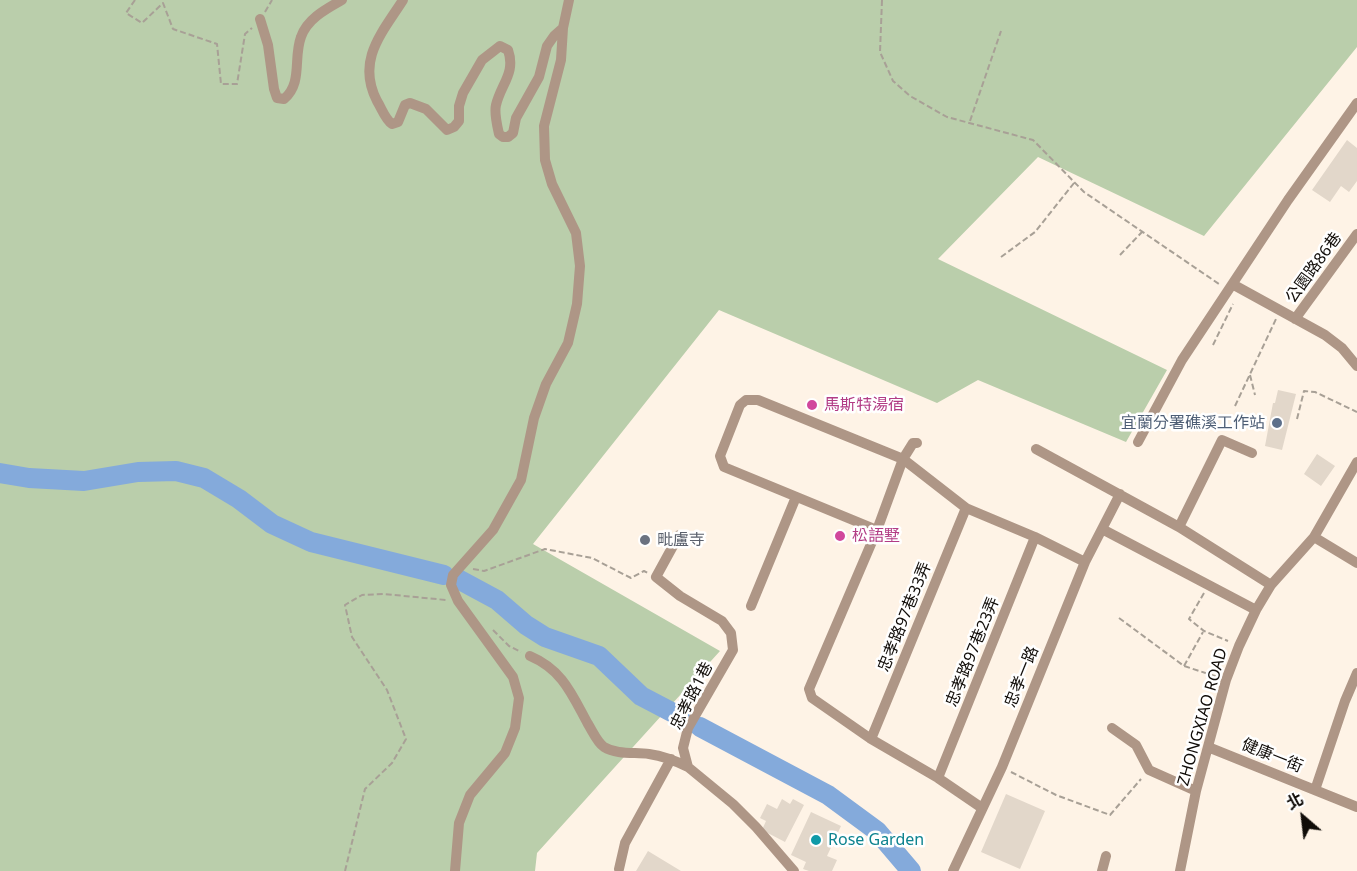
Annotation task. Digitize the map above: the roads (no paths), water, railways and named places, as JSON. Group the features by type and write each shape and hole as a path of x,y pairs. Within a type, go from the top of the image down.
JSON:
{"street":[{"path":"260,19 268,45 274,89 278,98 284,99 290,94 296,76 301,37 317,15 342,0"},
{"path":"403,0 372,50 369,72 375,96 388,121 392,124 398,122 405,105 410,103 426,109 447,130 454,127 459,121 459,106 463,93 482,60 500,46 508,50 512,60 511,69 495,107 499,134 504,137 508,136 513,133 516,118 539,77 547,46 563,28"},
{"path":"455,871 459,823 470,795 505,753 515,728 519,698 513,677 458,601 451,585 453,574 494,530 521,480 534,418 546,384 568,343 577,304 580,266 576,233 552,183 545,160 544,126 561,60 563,28 569,0"},
{"path":"1138,442 1182,360 1236,286 1288,200 1355,110"},
{"name":"公園路86巷","path":"1295,319 1357,234"},
{"path":"1236,286 1325,335 1342,348 1357,366"},
{"path":"877,530 724,467 720,456 740,405 746,399 758,400 903,459 966,508 1035,537 1085,562"},
{"path":"1179,527 1222,440 1252,453"},
{"path":"917,443 913,443 903,459 877,530 809,689 812,698 982,808"},
{"path":"1036,449 1179,527 1271,585"},
{"name":"ZHONGXIAO ROAD","path":"1180,871 1196,791 1226,680 1239,646 1271,585 1314,537 1357,462"},
{"name":"忠孝一路","path":"953,871 1002,767 1085,562 1120,494"},
{"path":"751,606 796,497"},
{"name":"忠孝路97巷33弄","path":"871,738 966,508"},
{"path":"1102,529 1256,610"},
{"name":"忠孝路1巷","path":"679,535 656,577 680,596 722,621 731,633 733,650 688,728 683,748 688,767"},
{"name":"忠孝路97巷23弄","path":"938,778 1035,537"},
{"path":"1314,537 1357,563"},
{"path":"530,656 545,663 563,679 603,746 614,752 649,754 671,759 688,767 728,799 794,871"},
{"path":"1315,790 1345,701 1357,673"},
{"path":"1112,728 1136,745 1149,770 1196,791"},
{"name":"健康一街","path":"1208,747 1357,807"},
{"path":"619,869 625,843 671,759"},
{"path":"1102,871 1106,856"}],"waterway":[{"path":"0,473 29,478 84,481 138,472 176,471 204,478 239,499 272,524 311,542 444,575"},
{"path":"458,579 497,600 526,625 545,637 599,656 641,696 683,718"},
{"path":"700,727 828,795 877,831 911,871"}],"place":[{"name":"馬斯特湯宿","path":"812,405"},
{"name":"宜蘭分署礁溪工作站","path":"1277,423"},
{"name":"松語墅","path":"840,536"},
{"name":"毗盧寺","path":"645,540"},
{"name":"Rose Garden","path":"816,840"}]}
